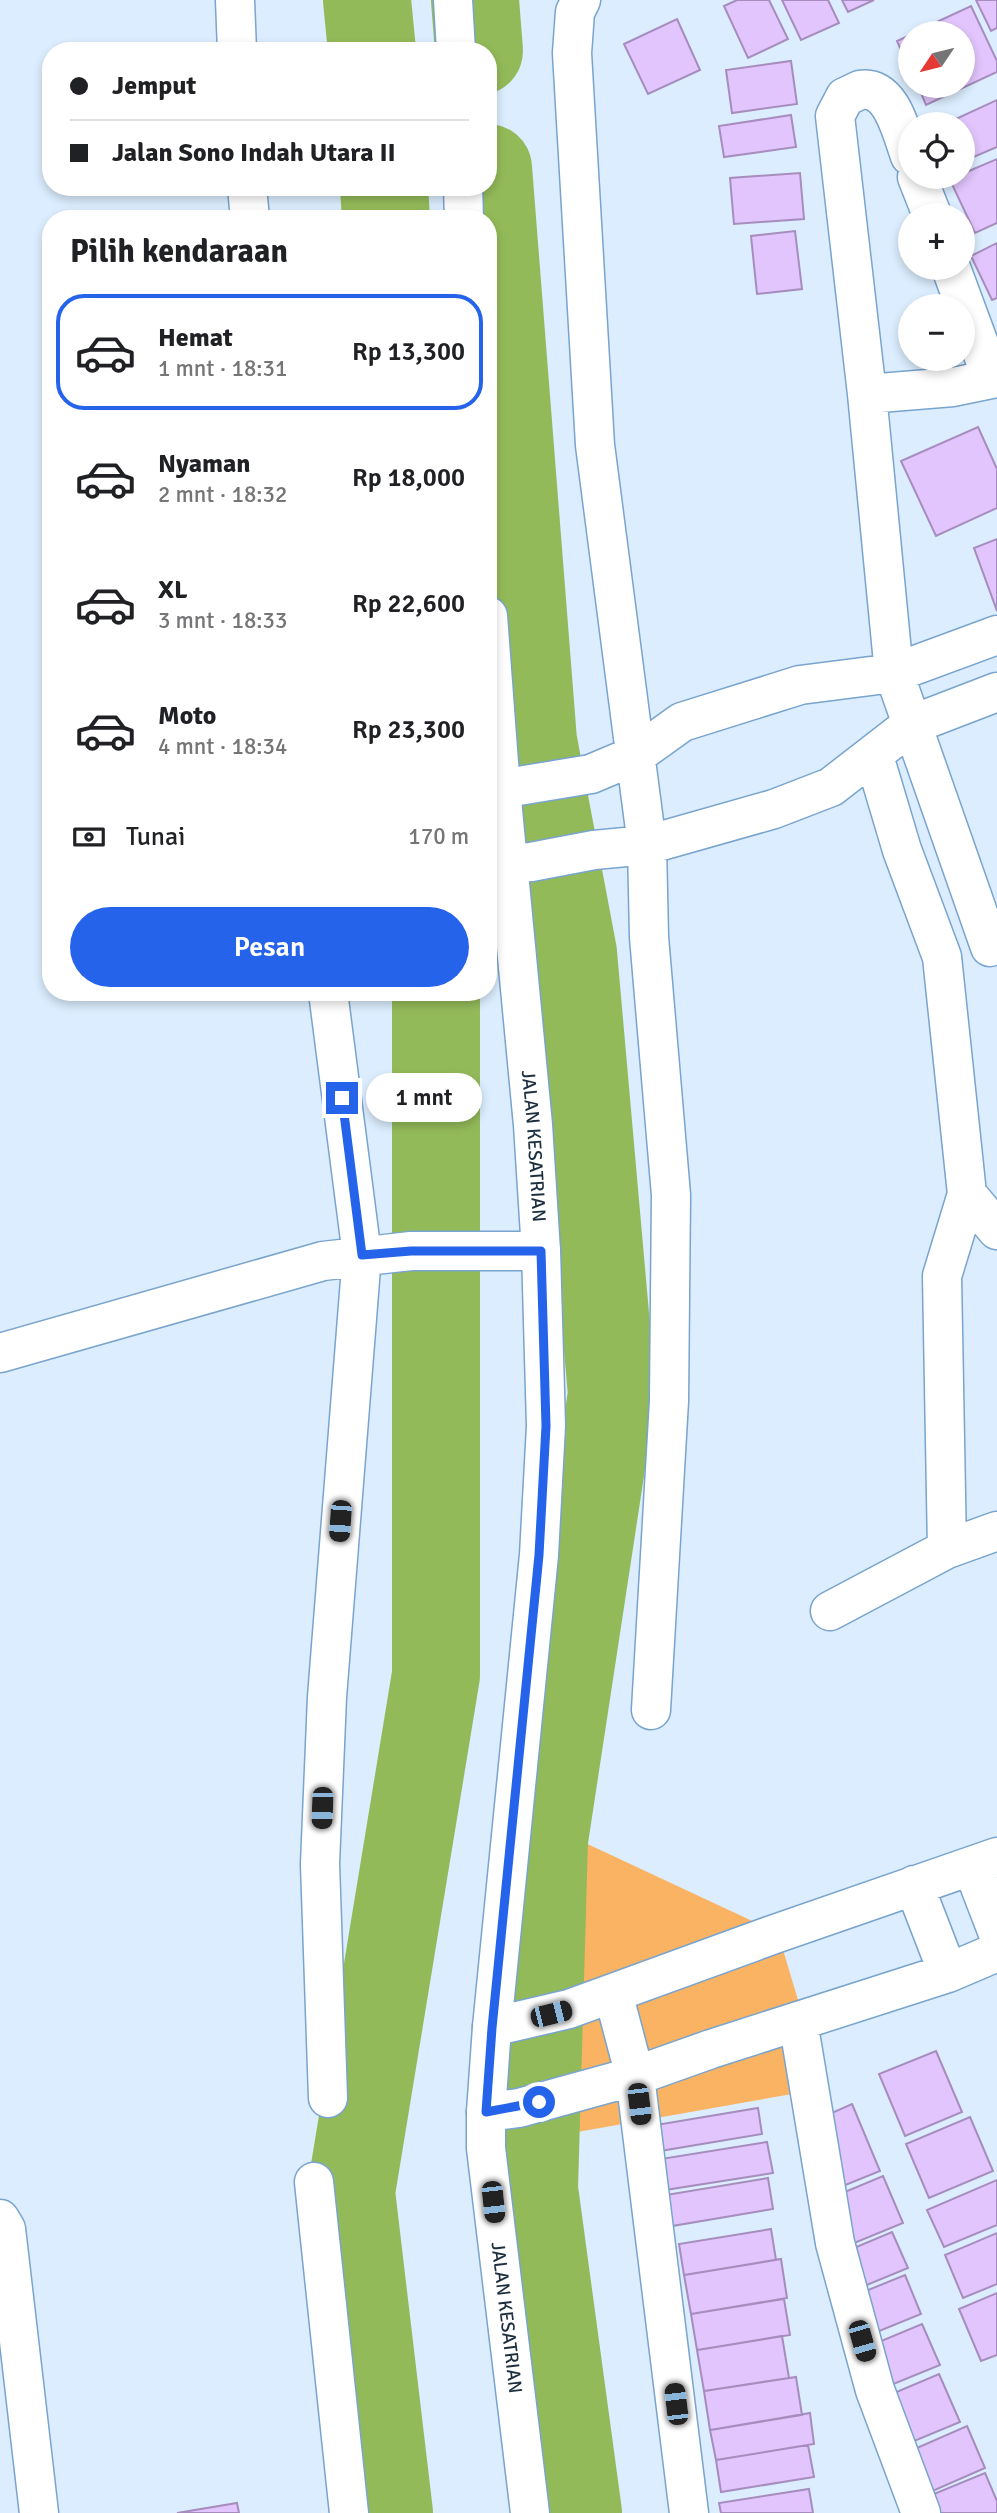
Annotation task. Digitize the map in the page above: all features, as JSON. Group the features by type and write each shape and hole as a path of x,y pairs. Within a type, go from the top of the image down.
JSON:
{"street":[{"path":"235,0 237,42"},
{"path":"453,0 455,42"},
{"path":"581,0 575,12 572,53 595,445 647,845 649,937 671,1195 669,1401 651,1710"},
{"path":"898,124 891,106 875,91 862,90 845,97 835,116 867,394 894,673 993,946 942,957"},
{"path":"867,394 995,385 956,280"},
{"path":"510,788 591,774 636,755 682,722 800,685 894,673 997,635"},
{"name":"JALAN KESATRIAN","path":"497,686 519,862 533,1125 523,1251 546,1426 539,1555 503,2025 502,2110 486,2148 530,2513"},
{"path":"519,862 647,845 735,822 831,787 911,725 997,692"},
{"path":"874,756 902,850 942,957 967,1194 942,1276 947,1549"},
{"path":"328,2098 320,1850 327,1697 362,1255 329,1001"},
{"path":"967,1194 997,1230"},
{"path":"0,1353 323,1261 411,1251 523,1251"},
{"path":"830,1611 947,1549 997,1531"},
{"path":"503,2025 569,2009 984,1862 997,1931"},
{"path":"914,1885 948,1973"},
{"path":"502,2110 635,2076 948,1973 997,1952"},
{"path":"613,1993 635,2076 689,2513"},
{"path":"798,2021 835,2243 876,2390 921,2513"},
{"path":"314,2182 349,2513"},
{"path":"0,2219 6,2229 39,2513"}],"shaded area":[{"path":"519,1812 778,1933 804,2020 815,2090 492,2147"}],"building":[{"path":"737,0 769,0 788,39 748,58 724,6"},
{"path":"782,0 828,0 839,23 801,40"},
{"path":"842,0 874,0 848,12"},
{"path":"976,0 997,0 997,28 991,31"},
{"path":"971,6 997,61 997,72 975,82 975,21 939,21"},
{"path":"677,19 700,70 648,94 624,44"},
{"path":"791,61 797,104 732,113 726,70"},
{"path":"923,98 941,98 926,105"},
{"path":"997,100 997,147 975,156 975,112 971,112"},
{"path":"791,115 796,147 724,157 719,126"},
{"path":"997,159 997,223 975,233 975,203 961,203 954,189 975,189 975,168"},
{"path":"800,173 804,219 734,224 730,178"},
{"path":"795,231 802,289 757,294 751,236"},
{"path":"997,243 997,298 992,300 975,264 975,254"},
{"path":"978,427 997,469 997,508 936,536 901,461"},
{"path":"997,539 997,611 974,548"},
{"path":"936,2051 962,2112 905,2136 879,2074"},
{"path":"852,2104 880,2171 843,2186 816,2120"},
{"path":"758,2108 762,2134 660,2151 656,2125"},
{"path":"970,2117 993,2171 929,2198 906,2144"},
{"path":"767,2142 773,2173 665,2190 661,2159"},
{"path":"883,2176 903,2223 847,2246 828,2199"},
{"path":"768,2178 773,2209 672,2226 666,2195"},
{"path":"997,2180 997,2225 944,2247 927,2210"},
{"path":"771,2229 776,2260 684,2275 679,2244"},
{"path":"892,2232 908,2268 857,2289 842,2253"},
{"path":"997,2233 997,2284 963,2298 945,2255"},
{"path":"781,2259 787,2298 691,2314 684,2275"},
{"path":"905,2275 921,2314 872,2334 856,2295"},
{"path":"997,2293 997,2355 981,2361 959,2309"},
{"path":"784,2299 790,2335 697,2350 691,2314"},
{"path":"922,2324 940,2365 891,2385 874,2344"},
{"path":"782,2336 789,2378 704,2391 697,2350"},
{"path":"939,2374 960,2422 907,2444 887,2396"},
{"path":"796,2377 802,2415 710,2430 704,2391"},
{"path":"810,2413 814,2444 716,2460 710,2430"},
{"path":"967,2426 985,2468 928,2493 910,2451"},
{"path":"808,2445 814,2477 721,2492 716,2460"},
{"path":"985,2473 997,2501 997,2513 936,2513 929,2496"},
{"path":"809,2489 813,2513 721,2513 719,2503"},
{"path":"237,2503 239,2513 177,2513"}],"waterway":[{"path":"367,0 371,42"},
{"path":"475,0 478,42"},
{"path":"385,196 385,210"},
{"path":"490,196 491,210"},
{"path":"497,283 533,741 573,953 612,1394 544,1840 534,2189 578,2513"},
{"path":"389,2513 351,2192 436,1675 436,1001"}],"route":[{"path":"342,1098 362,1255 411,1251 541,1251 546,1426 539,1555 486,2112 519,2108 539,2102"}]}
